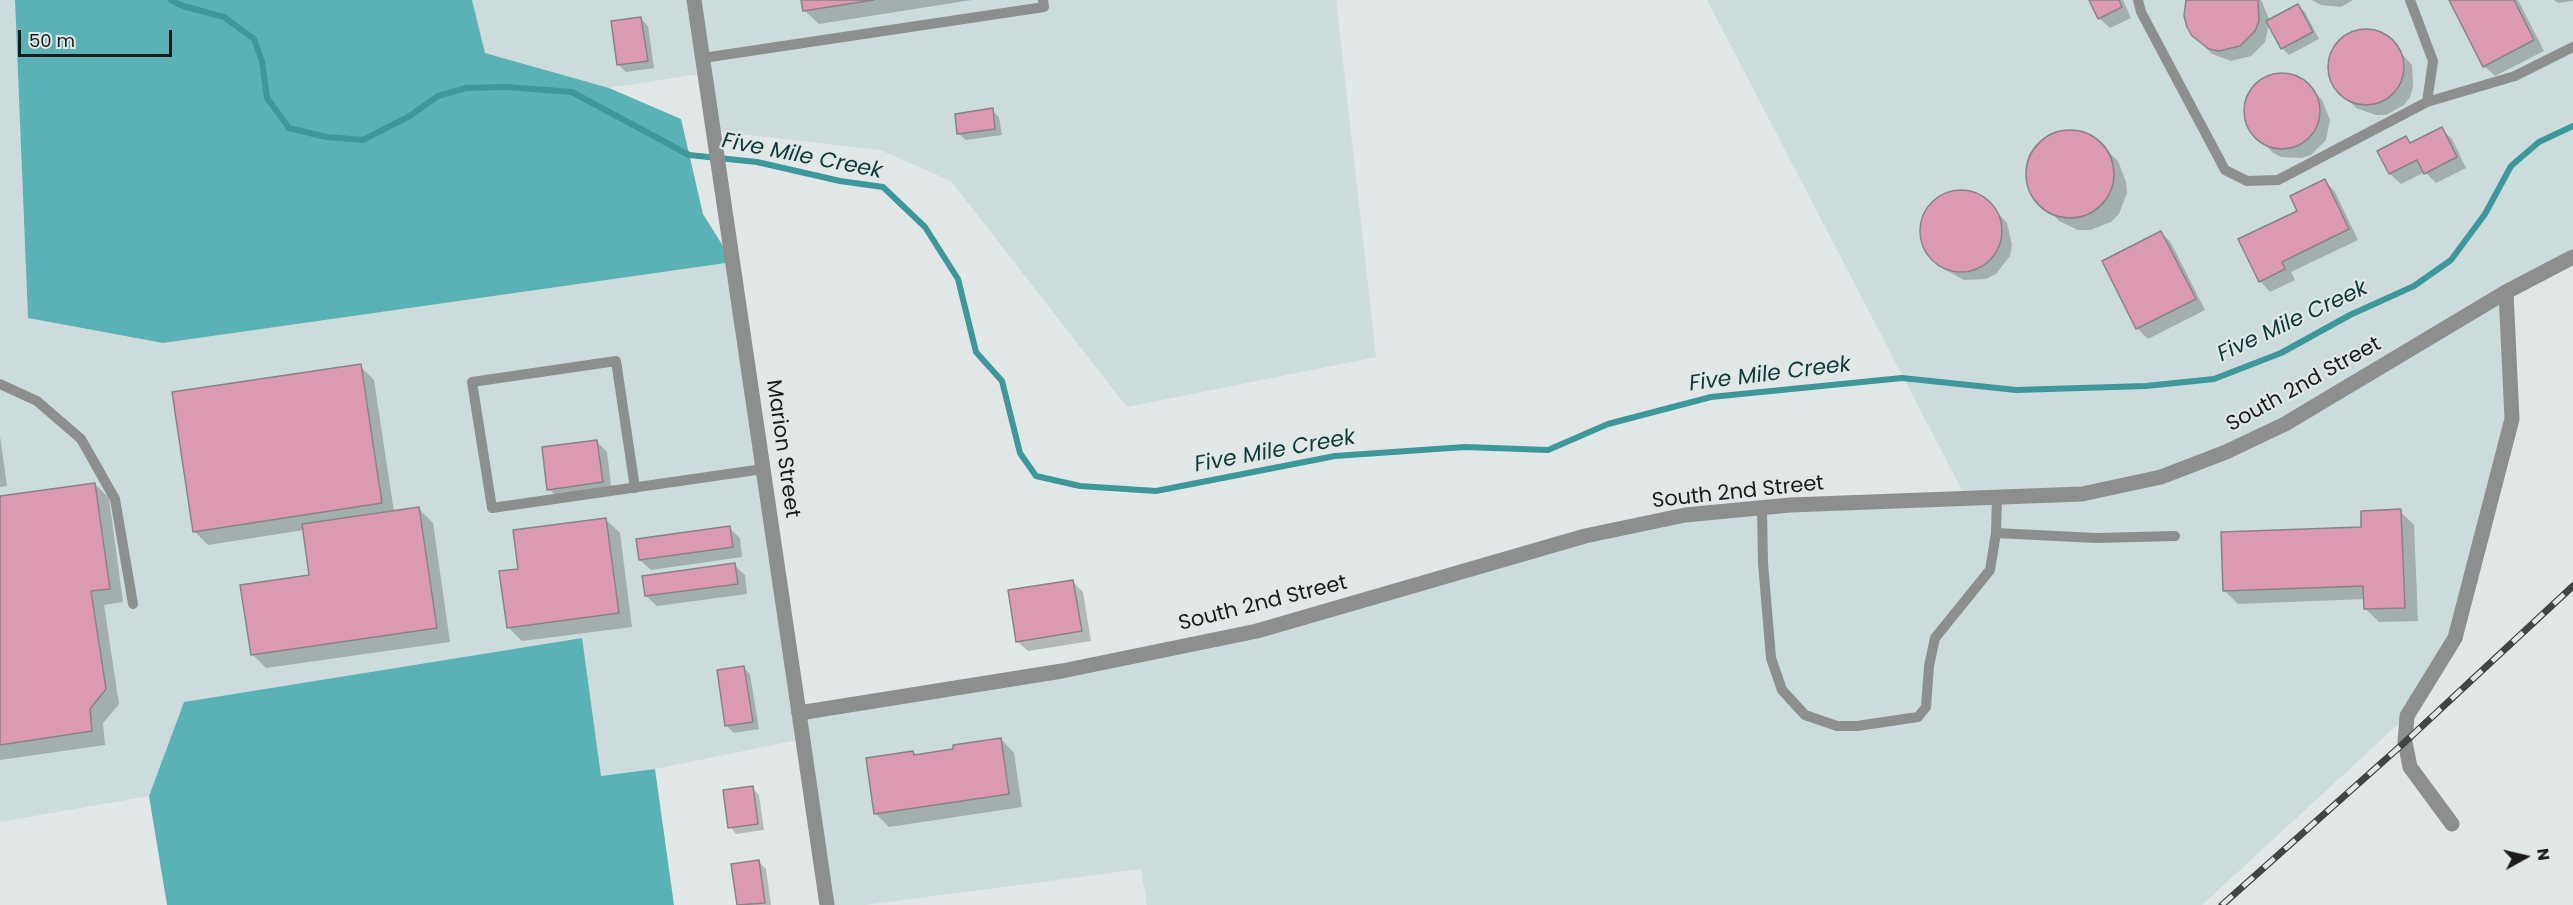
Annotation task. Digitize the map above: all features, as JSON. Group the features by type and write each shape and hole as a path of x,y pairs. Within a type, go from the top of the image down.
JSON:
{"street":[{"name":"Marion Street","path":"694,0 827,905"},
{"name":"South 2nd Street","path":"799,713 1062,670 1257,631 1585,536 1685,515 1762,508 2082,494 2161,477 2226,452 2285,424 2506,292 2573,257"},
{"path":"2451,824 2410,767 2405,742 2407,716 2455,638 2512,419 2506,292"}],"lane":[{"path":"703,58 1044,7 1043,0"},
{"path":"2138,0 2141,12 2225,170 2247,181 2278,180 2427,102 2515,76 2573,47"},
{"path":"2410,0 2433,61 2427,102"},
{"path":"635,488 616,362 472,382 492,508 635,488 763,469"},
{"path":"0,384 37,401 81,439 115,499 133,604"},
{"path":"1762,508 1771,658 1782,690 1805,715 1837,726 1857,726 1918,717 1926,707 1929,666 1935,638 1990,570 1996,533 1997,497"},
{"path":"1996,533 2096,538 2175,536"}],"shaded area":[{"path":"0,0 15,0 28,318 163,343 733,262 799,713 1257,631 1685,515 1966,498 1707,0 2573,0 2573,256 2506,292 2512,419 2455,638 2407,716 2202,905 1147,905 1141,869 865,905 827,905 803,739 655,769 601,776 581,638 184,702 149,796 0,822"},
{"path":"15,0 472,0 485,53 609,88 681,119 703,214 733,262 163,343 28,318"},
{"path":"472,0 1336,0 1376,357 1127,407 951,181 880,150 714,131 705,73 609,88 485,53"},
{"path":"582,638 601,776 655,769 674,905 167,905 149,796 184,702"}],"building":[{"path":"801,0 874,0 803,11"},
{"path":"2089,0 2119,0 2122,7 2098,19"},
{"path":"2186,0 2258,0 2259,21 2255,31 2240,46 2219,51 2209,49 2192,36 2187,27 2184,16"},
{"path":"2449,0 2514,0 2534,40 2483,67"},
{"path":"2298,4 2313,32 2281,49 2266,21"},
{"path":"641,17 648,61 617,65 611,21"},
{"path":"2366,29 2381,32 2393,40 2401,52 2404,67 2401,82 2393,94 2381,102 2366,105 2351,102 2339,94 2331,82 2328,67 2331,52 2339,40 2351,32"},
{"path":"2282,73 2297,76 2309,84 2317,96 2320,111 2317,126 2309,138 2297,146 2282,149 2267,146 2255,138 2247,126 2244,111 2247,96 2255,84 2267,76"},
{"path":"993,108 995,129 957,134 955,114"},
{"path":"2442,127 2457,157 2424,174 2417,160 2389,174 2377,151 2406,136 2410,143"},
{"path":"2070,130 2087,134 2101,143 2110,157 2114,174 2110,191 2101,205 2087,214 2070,218 2053,214 2039,205 2030,191 2026,174 2030,157 2039,143 2053,134"},
{"path":"2325,179 2349,229 2282,262 2285,269 2259,282 2238,239 2297,211 2290,196"},
{"path":"1961,190 1977,193 1990,202 1999,215 2002,231 1999,247 1990,260 1977,269 1961,272 1945,269 1932,260 1923,247 1920,231 1923,215 1932,202 1945,193"},
{"path":"2161,231 2196,299 2136,329 2102,261"},
{"path":"361,364 382,503 193,532 172,392"},
{"path":"597,440 603,482 547,490 542,447"},
{"path":"95,483 110,589 91,591 106,689 90,709 92,731 0,745 0,496"},
{"path":"419,507 437,628 251,655 240,585 309,575 302,524"},
{"path":"2401,509 2405,608 2364,609 2363,586 2223,591 2221,532 2361,527 2361,511"},
{"path":"606,518 619,613 507,628 499,571 518,569 513,530"},
{"path":"730,526 733,547 639,560 636,539"},
{"path":"735,563 738,584 645,596 642,576"},
{"path":"1073,580 1082,631 1016,642 1008,590"},
{"path":"744,666 753,722 725,726 717,670"},
{"path":"1001,738 1009,794 874,814 866,758 913,751 914,755 953,749 953,745"},
{"path":"753,786 758,824 728,828 723,790"},
{"path":"759,860 765,903 737,905 731,864"}],"waterway":[{"name":"Five Mile Creek","path":"171,0 183,6 224,17 254,39 262,61 267,98 289,128 326,137 363,140 408,117 438,96 466,88 506,87 572,92 689,155 757,162 840,181 883,187 925,227 958,279 976,352 1002,381 1020,453 1036,476 1080,486 1156,491 1335,456 1465,447 1548,450 1608,424 1711,397 1902,378 2016,390 2146,386 2214,379 2281,353 2350,315 2414,286 2451,260 2485,214 2511,166 2539,142 2573,126"}],"railway":[{"path":"2222,905 2405,742 2573,586"}]}
